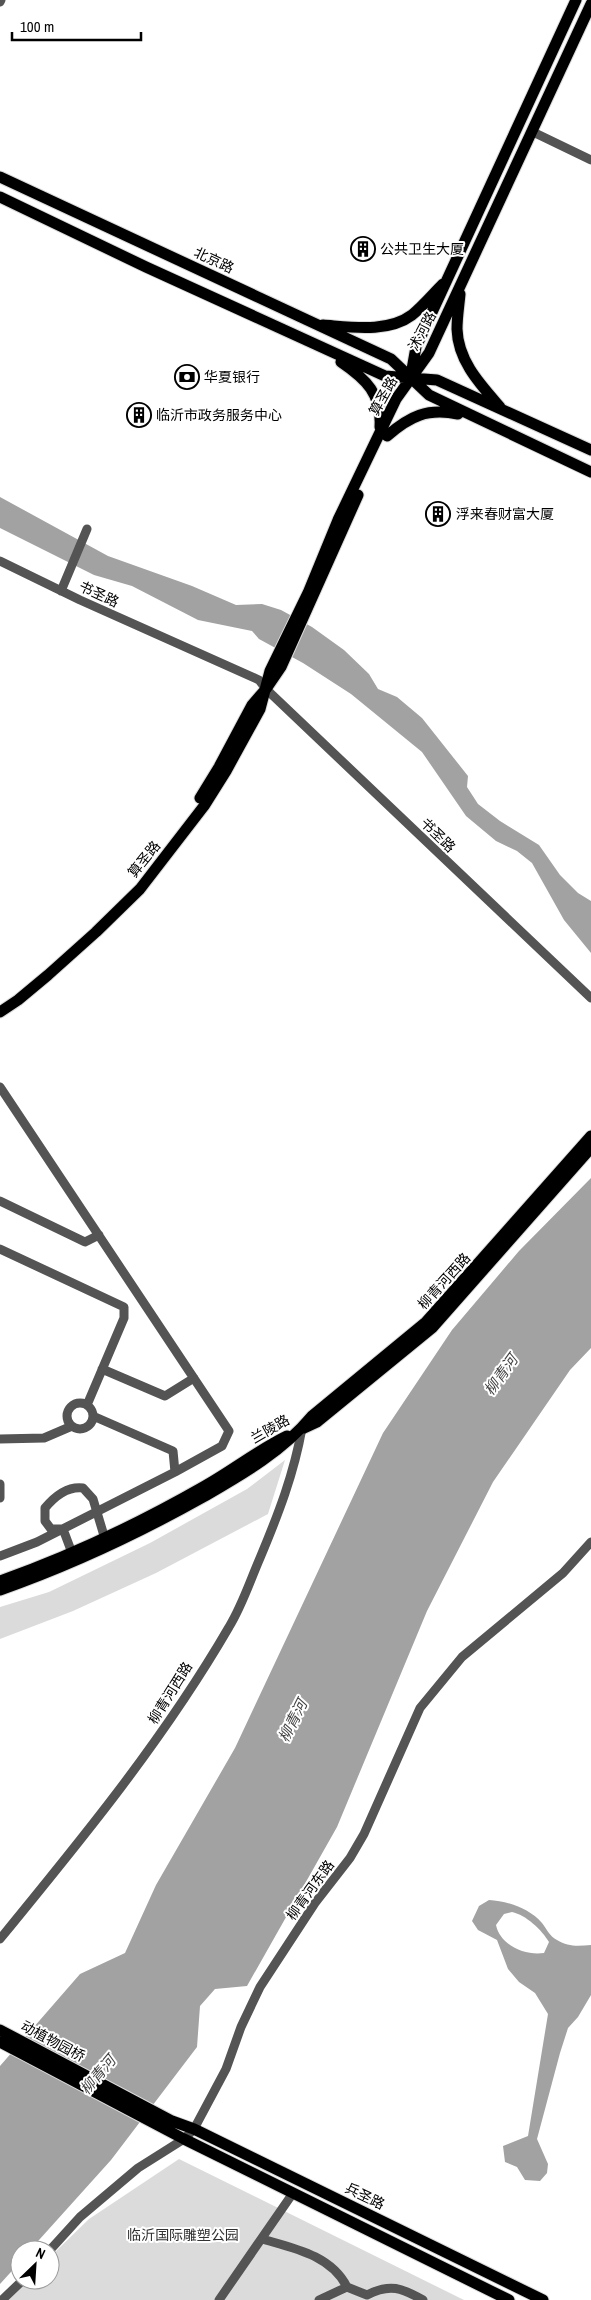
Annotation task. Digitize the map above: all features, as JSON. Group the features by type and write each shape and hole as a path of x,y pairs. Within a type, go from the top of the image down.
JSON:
{"main road":[{"name":"沭河路","path":"411,377 416,347 576,0"},
{"name":"沭河路","path":"411,377 430,354 591,4"},
{"name":"北京路","path":"0,177 391,359 429,395 591,472"},
{"path":"0,197 385,376 437,380 591,450"},
{"path":"316,324 364,328 395,323 411,315 448,280"},
{"path":"461,286 457,330 461,353 474,377 502,410"},
{"path":"314,344 365,380 381,411 383,434 405,420 421,414 442,411 474,417"},
{"name":"算圣路","path":"0,1012 48,975 140,889 176,844 213,792 260,709 270,671 280,661 311,594 334,528 383,434 403,402 411,377"},
{"name":"算圣路","path":"0,1003 44,968 134,884 197,802 219,767 252,705 266,690"},
{"name":"柳青河西路","path":"302,1428 312,1416 426,1322 591,1136"},
{"name":"柳青河西路","path":"302,1428 317,1422 432,1328 591,1148"},
{"name":"兰陵路","path":"0,1581 105,1539 232,1471 273,1443 302,1428"},
{"name":"兰陵路","path":"0,1590 59,1568 161,1520 236,1478 278,1449 302,1428"},
{"name":"动植物园桥","path":"0,2030 170,2126"},
{"name":"动植物园桥","path":"0,2042 170,2126"},
{"name":"兵圣路","path":"170,2126 194,2129 542,2300"},
{"name":"兵圣路","path":"170,2126 184,2139 509,2300"}],"street":[{"path":"533,132 591,160"},
{"path":"61,591 86,532"},
{"name":"书圣路","path":"0,561 61,591 259,680 266,690 591,998"},
{"name":"书圣路","path":"0,568 78,606 283,697 591,990"},
{"path":"0,1086 229,1432 222,1446 174,1472 37,1542 0,1556"},
{"path":"0,1202 84,1242 99,1235"},
{"path":"0,1249 124,1308 124,1318 88,1405 93,1416 173,1451 174,1472"},
{"path":"102,1369 164,1396 194,1378"},
{"path":"72,1426 67,1416 70,1407 79,1403 88,1405"},
{"path":"0,1439 44,1438 72,1426 76,1428 85,1427 93,1416"},
{"name":"柳青河西路","path":"0,1939 155,1745 230,1626 285,1494 297,1459 302,1428"},
{"path":"0,1484 0,1498"},
{"path":"63,1529 51,1529 45,1520 45,1508 53,1498 73,1487 83,1488 93,1499 105,1539"},
{"path":"63,1529 72,1553"},
{"name":"柳青河东路","path":"59,2240 80,2217 138,2168 184,2139 194,2129 226,2069 241,2027 260,1987 315,1903 350,1858 364,1834 420,1708 462,1657 563,1573 591,1542"},
{"path":"219,2300 294,2193"},
{"path":"262,2239 308,2253 341,2274 347,2287 367,2295 381,2288 405,2289 423,2300"},
{"path":"319,2300 347,2287"},
{"path":"2,2300 12,2290"}],"green space":[{"path":"285,1460 268,1514 156,1573 73,1611 0,1639 0,1607 49,1592 150,1543 247,1489"},
{"name":"临沂国际雕塑公园","path":"179,2159 464,2300 6,2300 16,2290 60,2290 60,2247 89,2219"}],"water":[{"path":"0,497 108,556 192,586 236,605 262,604 281,610 312,627 344,650 369,674 378,689 397,697 422,718 468,776 467,787 478,804 500,821 539,845 560,875 578,893 591,901 591,953 564,920 532,863 517,851 496,841 466,816 422,752 351,694 303,663 259,639 252,631 198,620 132,586 94,575 0,528"},
{"name":"柳青河","path":"591,1178 591,1348 570,1370 493,1482 427,1611 337,1827 247,1986 215,1989 200,2006 197,2047 111,2160 39,2240 10,2240 10,2273 0,2284 0,2066 80,1974 125,1953 156,1885 235,1748 383,1433 452,1330 519,1251"},
{"path":"489,1900 510,1904 531,1913 542,1923 552,1937 561,1942 573,1945 591,1945 591,1995 578,2017 568,2028 537,2139 548,2164 547,2173 540,2181 525,2180 517,2167 505,2162 503,2146 528,2136 548,2014 535,1993 519,1982 508,1969 497,1940 478,1930 472,1921 479,1906","holes":["512,1912 523,1916 546,1937 549,1942 544,1953 529,1953 514,1948 498,1932 496,1925 504,1914"]}],"place":[{"name":"公共卫生大厦","path":"363,249"},
{"name":"华夏银行","path":"187,377"},
{"name":"临沂市政务服务中心","path":"139,415"},
{"name":"浮来春财富大厦","path":"438,514"}]}
